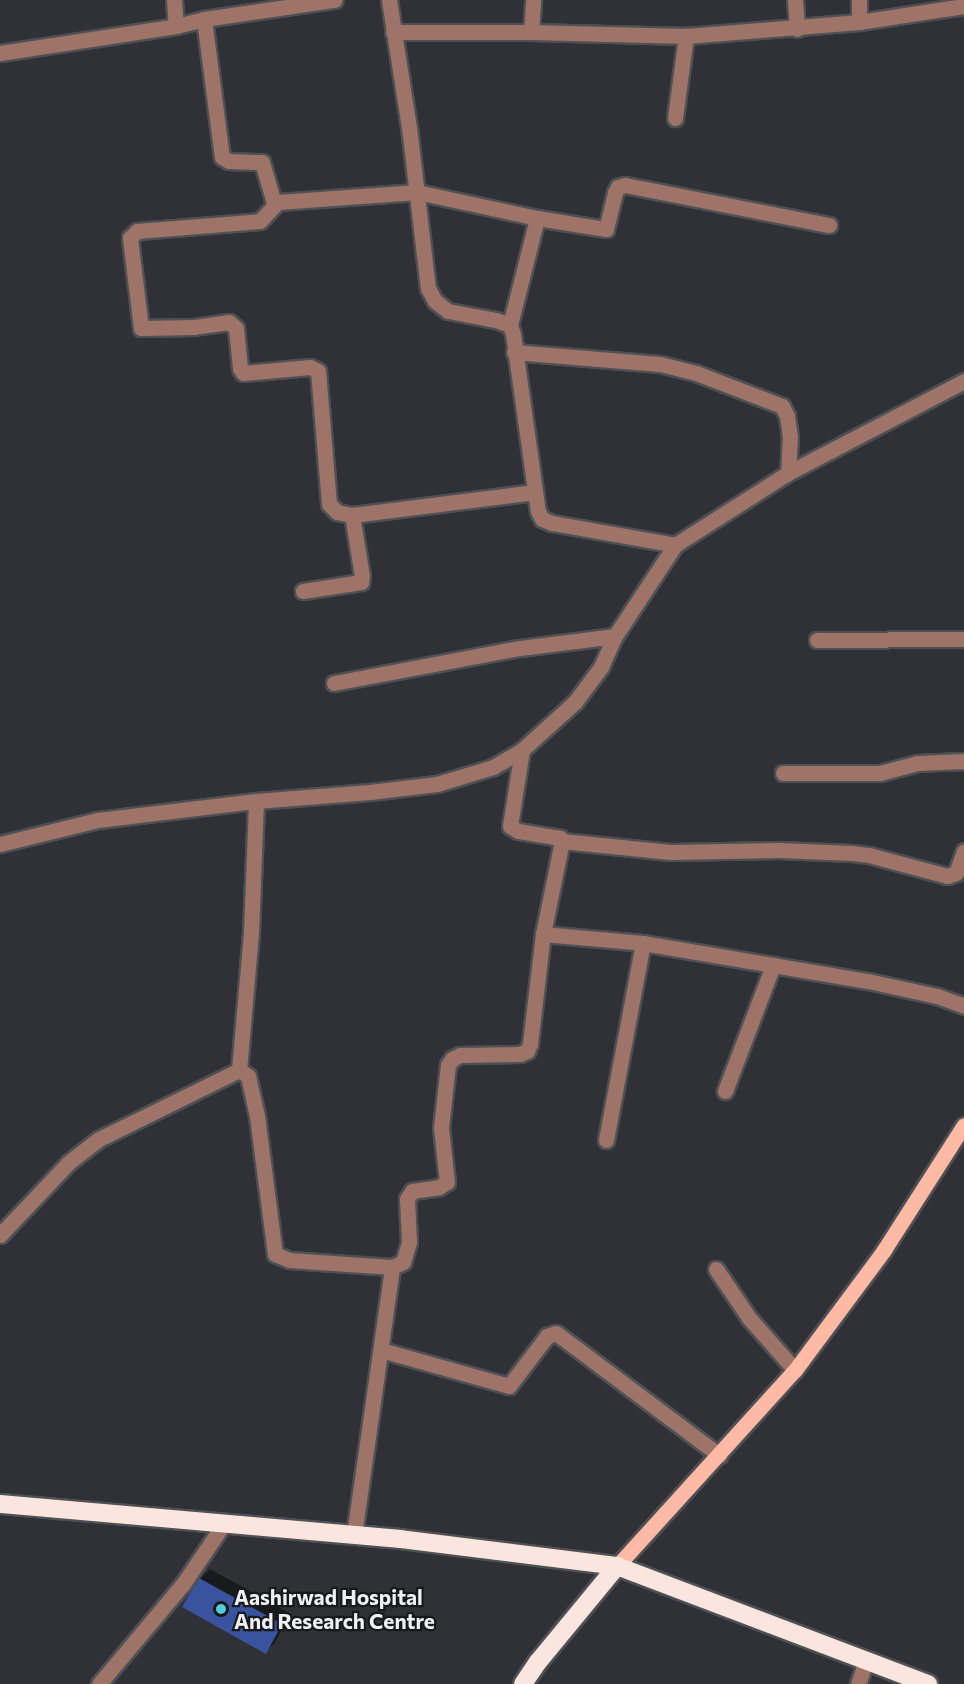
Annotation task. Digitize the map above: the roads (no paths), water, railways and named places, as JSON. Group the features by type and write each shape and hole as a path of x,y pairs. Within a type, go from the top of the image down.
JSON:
{"highway":[{"path":"0,1504 225,1522 617,1566 928,1684"},
{"path":"523,1684 538,1662 617,1566"}],"main road":[{"path":"617,1566 795,1370 884,1250 964,1125"}],"street":[{"path":"174,0 176,26"},
{"path":"0,54 176,26 204,19 335,0"},
{"path":"389,0 417,192 428,288 435,301 448,311 510,325"},
{"path":"531,32 532,0"},
{"path":"795,0 797,28"},
{"path":"859,0 859,22"},
{"path":"393,33 531,32 686,36 859,22 964,6"},
{"path":"204,19 222,157 229,161 262,162 274,203 264,220 260,221 132,234 130,243 139,326 145,330 229,322 236,328 240,368 243,373 315,368 319,376 329,504 337,512 352,515 535,492"},
{"path":"675,118 686,36"},
{"path":"274,203 417,192 537,218 606,229 615,192 618,187 625,185 829,225"},
{"path":"537,218 510,325 538,511 542,519 552,523 675,545"},
{"path":"514,352 660,364 696,373 782,406 787,416 790,436 788,473"},
{"path":"0,844 98,820 256,801 437,784 493,766 522,750 575,702 601,667 615,636 675,545 788,473 964,381"},
{"path":"303,591 361,582 363,576 352,515"},
{"path":"334,683 520,648 615,636"},
{"path":"817,640 964,639"},
{"path":"522,750 510,826 518,831 560,838 562,841 670,852 779,850 852,853 869,855 947,876 956,873 964,851"},
{"path":"783,773 880,774 917,763 964,761"},
{"path":"239,1070 251,933 256,801"},
{"path":"239,1070 248,1076 257,1116 275,1254 289,1260 392,1267 403,1262 410,1242 407,1199 412,1191 439,1187 447,1182 441,1128 448,1065 452,1059 460,1055 520,1054 527,1051 543,934 562,841"},
{"path":"543,934 643,943 868,981 937,996 964,1006"},
{"path":"606,1140 643,943"},
{"path":"724,1091 773,965"},
{"path":"0,1235 68,1163 99,1139 239,1070"},
{"path":"354,1535 392,1267"},
{"path":"716,1269 749,1318 795,1370"},
{"path":"381,1350 509,1386 547,1336 556,1333 719,1455"},
{"path":"99,1684 183,1584 225,1522"},
{"path":"858,1684 866,1661"}],"place":[{"name":"Aashirwad Hospital And Research Centre","path":"221,1609"}]}
